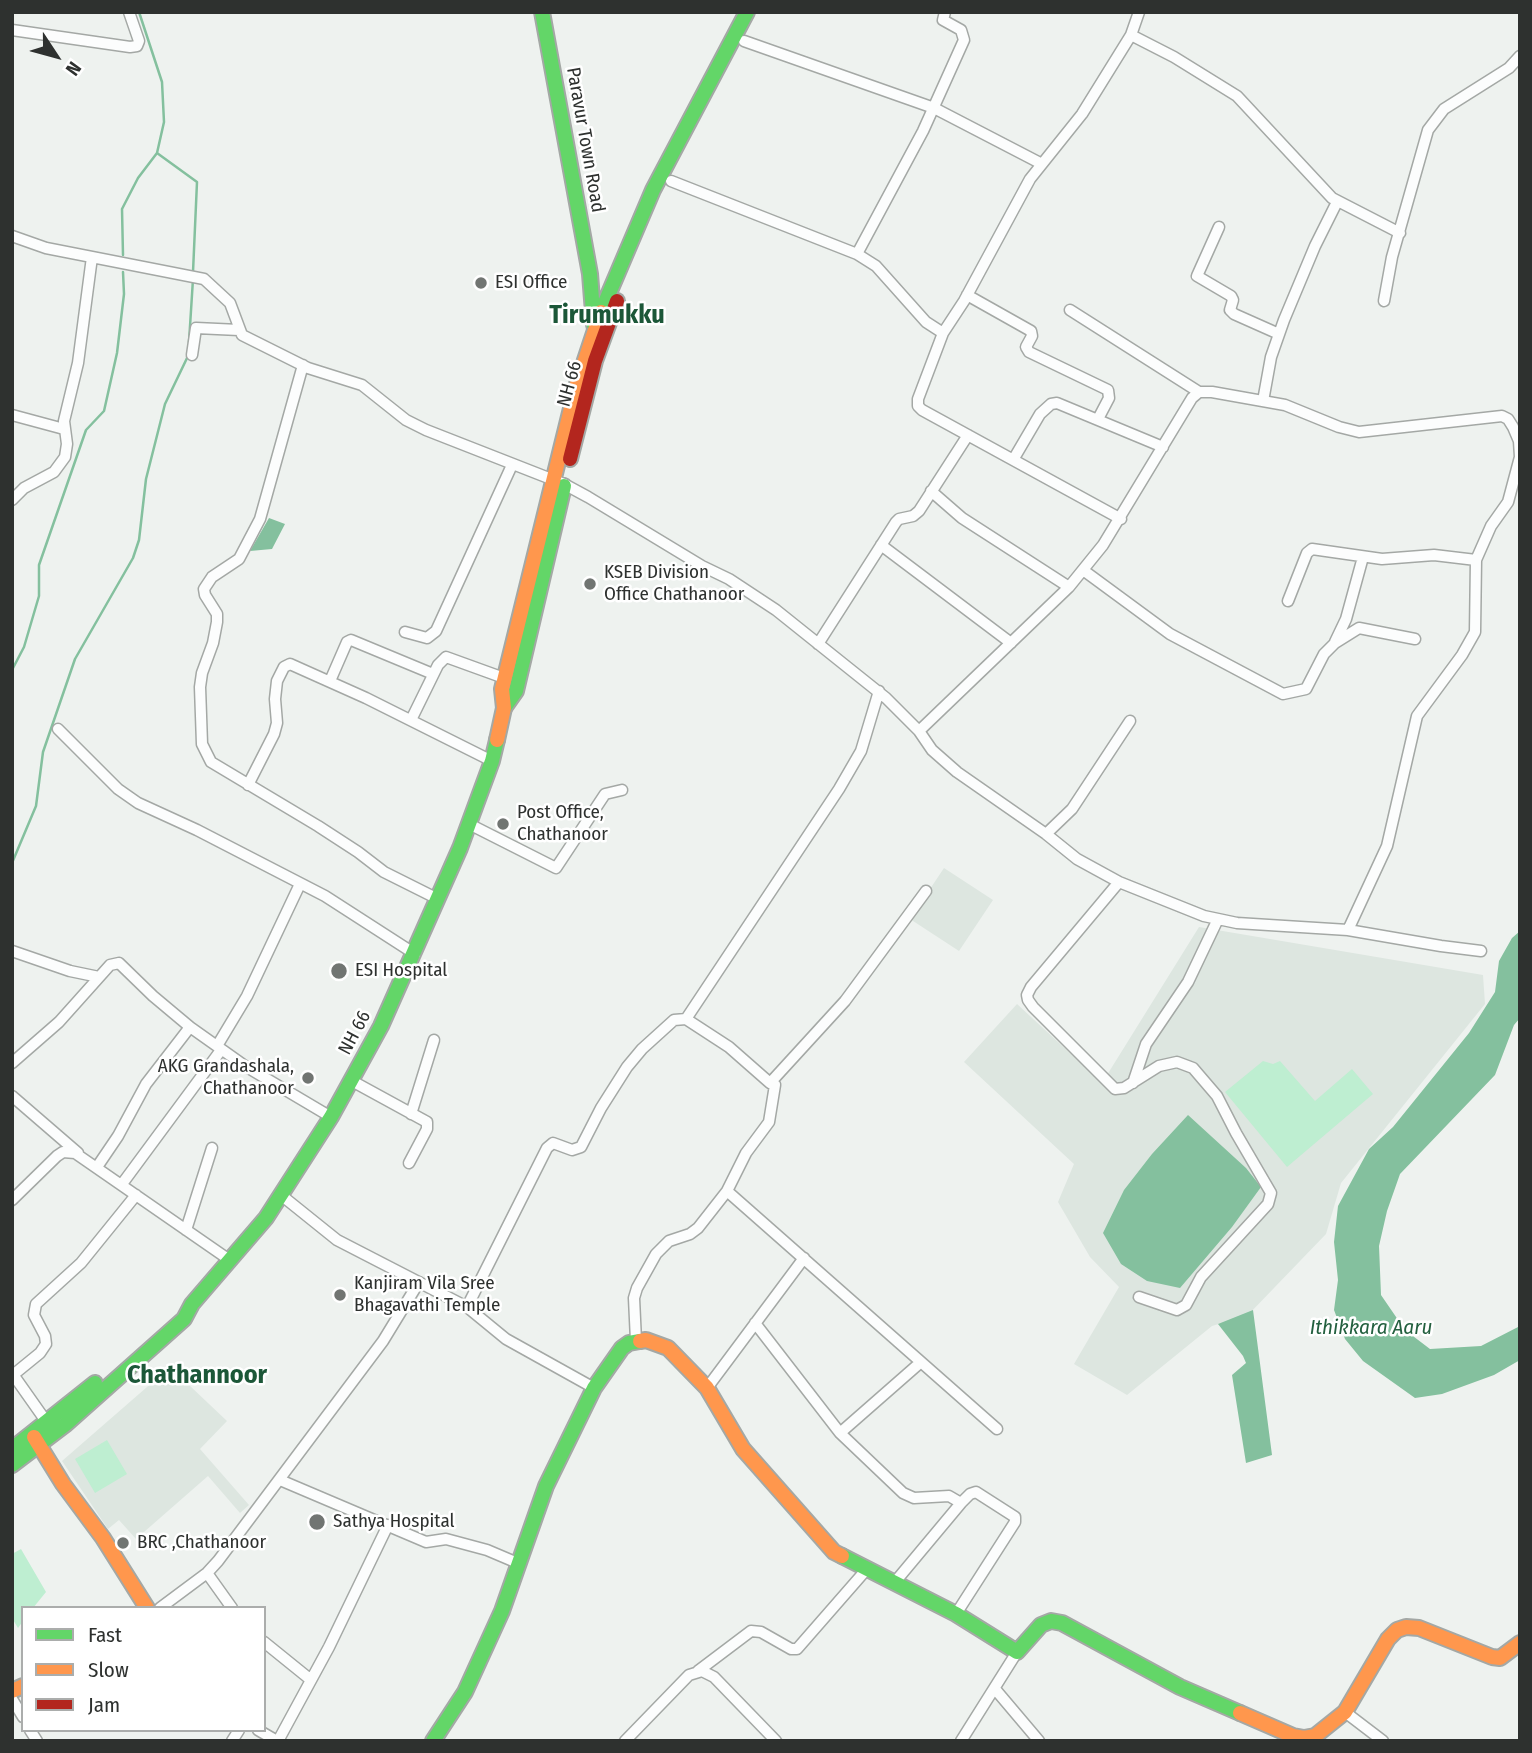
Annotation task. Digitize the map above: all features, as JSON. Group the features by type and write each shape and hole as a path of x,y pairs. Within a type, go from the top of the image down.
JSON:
{"main road":[{"name":"Paravur Town Road","path":"542,12 590,274 594,327"},
{"name":"NH 66","path":"504,708 516,691 577,384 594,327 653,190 747,12"},
{"name":"NH 66","path":"12,1465 36,1439 177,1311 192,1304 231,1261 266,1218 331,1117 381,1026 415,954 492,761 504,708 504,678 558,482 595,361 635,256 670,181 761,12"},
{"path":"590,274 608,291"},
{"path":"433,1741 465,1692 502,1611 546,1486 594,1388 615,1355 636,1341 654,1341 668,1348 707,1388 743,1449 834,1552 956,1614 1017,1652 1041,1625 1057,1622 1180,1687 1293,1736 1313,1738 1345,1712 1388,1639 1397,1630 1406,1627 1419,1628 1500,1658 1514,1655 1520,1643"},
{"path":"36,1439 63,1484 103,1538 146,1606"},
{"name":"NH 66","path":"12,1449 36,1439"}],"street":[{"path":"12,30 137,46 139,41 129,12"},
{"path":"857,254 923,131 964,37 961,30 944,22 945,12"},
{"path":"1121,519 918,406 919,392 943,333 967,295 1030,179 1082,114 1131,34 1139,12"},
{"path":"1131,34 1237,96 1337,202 1400,233"},
{"path":"744,41 934,108 1042,164"},
{"path":"1384,301 1424,138 1430,126 1444,109 1509,68 1520,55"},
{"path":"670,181 857,254 876,266 926,322 943,333"},
{"path":"1263,401 1271,357 1279,334 1315,246 1337,202"},
{"path":"1219,227 1197,276 1231,296 1233,300 1230,310 1234,314 1279,334"},
{"path":"12,236 46,248 204,279 230,303 242,335 303,365 362,385 406,420 558,482 729,579 776,610 879,691 919,731 932,750 957,772 1077,859 1119,882 1185,909 1218,919 1273,927 1348,930 1441,947 1481,951"},
{"path":"12,500 24,488 47,477 60,464 66,451 65,411 78,363 93,257"},
{"path":"967,295 1031,331 1032,336 1026,347 1029,352 1108,390 1109,398 1098,419"},
{"path":"1070,310 1199,392 1285,405 1339,427 1359,432 1502,416 1507,419 1518,441 1520,457 1508,502 1491,526 1476,560 1475,632 1471,642 1417,716 1387,846 1348,930"},
{"path":"191,355 196,328 239,330"},
{"path":"303,365 260,519 239,559 212,577 204,589 217,614 217,622 200,687 202,744 211,762 358,852 384,873 438,899"},
{"path":"919,731 1069,587 1121,519 1192,398 1199,392"},
{"path":"1013,460 1041,414 1051,404 1063,404 1163,447"},
{"path":"12,415 64,429"},
{"path":"818,644 896,522 916,514 968,435"},
{"path":"405,632 427,638 436,631 512,465"},
{"path":"932,491 962,518 1069,587"},
{"path":"881,545 1011,643"},
{"path":"1288,601 1310,551 1315,549 1382,559 1434,555 1476,560"},
{"path":"1335,643 1346,619 1363,557"},
{"path":"1083,570 1170,634 1283,694 1306,689 1324,654 1335,643 1359,628 1415,639"},
{"path":"330,681 347,642 351,640 433,674"},
{"path":"411,720 442,660 449,657 504,678"},
{"path":"248,785 274,734 277,723 277,681 284,667 290,664 492,761"},
{"path":"686,1018 839,789 861,751 879,691"},
{"path":"1046,834 1072,809 1129,720"},
{"path":"58,729 118,789 138,803 197,830 325,897 415,954"},
{"path":"469,824 556,868 605,794 622,790"},
{"path":"1119,882 1027,995 1033,1007 1111,1086 1119,1090 1159,1066 1182,1063 1193,1068 1217,1096 1271,1193 1268,1204 1201,1277 1186,1306 1177,1310 1139,1297"},
{"path":"122,1184 219,1048 300,884"},
{"path":"771,1083 845,1001 926,891"},
{"path":"1133,1083 1146,1044 1188,982 1218,919"},
{"path":"12,951 70,971 99,977"},
{"path":"12,1063 59,1022 110,965 120,963 190,1027 244,1066 331,1117"},
{"path":"467,1307 547,1147 553,1143 572,1150 581,1147 601,1108 642,1049 674,1020 686,1018 729,1047 775,1085 769,1122 746,1153 727,1191 698,1228 690,1234 668,1241 656,1254 637,1288 636,1341"},
{"path":"97,1167 118,1136 146,1084 190,1027"},
{"path":"411,1114 434,1040"},
{"path":"352,1081 427,1122 428,1125 409,1163"},
{"path":"12,1096 80,1155 231,1261"},
{"path":"186,1230 212,1148"},
{"path":"12,1200 60,1154 68,1152 80,1155"},
{"path":"727,1191 997,1429"},
{"path":"51,1427 13,1374 40,1353 46,1344 34,1314 36,1304 81,1263 136,1195"},
{"path":"281,1195 337,1240 467,1307 506,1339 594,1388"},
{"path":"707,1388 804,1258"},
{"path":"163,1606 207,1573 383,1341 419,1282"},
{"path":"755,1323 840,1433 908,1496 948,1496 961,1503"},
{"path":"840,1433 921,1362"},
{"path":"280,1480 426,1542 446,1539 487,1550 520,1564"},
{"path":"895,1582 961,1503 976,1492 1017,1519 956,1614"},
{"path":"261,1732 277,1741 311,1680 388,1525"},
{"path":"625,1741 689,1675 751,1631 761,1632 791,1649 797,1649 866,1570"},
{"path":"207,1573 231,1606"},
{"path":"266,1644 311,1680"},
{"path":"961,1741 1017,1652"},
{"path":"698,1671 714,1677 776,1741"},
{"path":"995,1689 1040,1741"},
{"path":"1345,1712 1383,1741"}],"shaded area":[{"path":"944,868 993,900 959,951 910,919"},
{"path":"1199,927 1483,975 1485,1004 1341,1183 1326,1234 1248,1315 1212,1326 1127,1395 1074,1364 1119,1287 1090,1257 1058,1202 1074,1164 964,1062 1017,1004 1097,1078 1107,1075"},
{"path":"1263,1061 1273,1064 1280,1061 1315,1101 1352,1069 1373,1094 1287,1167 1225,1092"},
{"path":"170,1367 227,1421 200,1449 249,1505 240,1513 208,1476 136,1539 119,1520 108,1529 62,1461"},
{"path":"107,1440 127,1474 95,1493 75,1459"},
{"path":"21,1549 46,1592 35,1606 21,1606 21,1624 18,1628 12,1618 12,1554"}],"water":[{"path":"269,518 285,524 272,549 250,551"},
{"name":"Ithikkara Aaru","path":"1520,931 1520,1018 1514,1025 1495,1075 1400,1174 1387,1211 1379,1246 1381,1295 1405,1330 1430,1349 1481,1346 1520,1326 1520,1360 1494,1375 1442,1394 1415,1398 1363,1361 1345,1339 1334,1310 1338,1280 1334,1242 1338,1206 1369,1149 1393,1127 1469,1033 1495,992 1499,961 1512,938"},
{"path":"1188,1115 1246,1168 1261,1187 1232,1227 1180,1288 1147,1281 1121,1264 1103,1233 1124,1190"},
{"path":"1253,1310 1272,1455 1246,1463 1232,1375 1246,1363 1218,1324"}],"waterway":[{"path":"139,12 162,82 164,122 157,153 197,182 193,272"},
{"path":"123,255 122,209 138,178 157,153"},
{"path":"12,670 24,647 39,596 39,565 86,430 104,411 117,353 124,294 123,272"},
{"path":"189,342 193,279"},
{"path":"12,863 36,806 43,752 75,659 133,558 139,540 146,479 165,404 188,356"}],"traffic: fast":[{"path":"542,12 590,274 594,325"},
{"path":"601,312 653,190 747,12"},
{"path":"504,708 516,691 564,486"},
{"path":"12,1465 66,1424 184,1319 192,1304 266,1218 331,1117 381,1026 460,848 497,740"},
{"path":"433,1741 465,1692 502,1611 546,1486 594,1388 622,1348 629,1343 640,1341"},
{"path":"12,1449 95,1383"},
{"path":"842,1556 956,1614 1017,1652 1041,1625 1051,1621 1062,1623 1180,1687 1240,1713"}],"traffic: slow":[{"path":"497,740 504,708 502,689 577,384 601,312"},
{"path":"640,1341 646,1340 668,1348 707,1388 743,1449 834,1552 842,1556"},
{"path":"34,1437 146,1606"},
{"path":"1240,1713 1293,1736 1315,1736 1345,1712 1388,1639 1397,1630 1406,1627 1419,1628 1492,1657 1500,1658 1520,1643"},
{"path":"12,1691 21,1687"}],"traffic: jam":[{"path":"570,459 595,361 617,301"}],"place":[{"name":"ESI Office","path":"481,283"},
{"name":"KSEB Division Office Chathanoor","path":"590,584"},
{"name":"Post Office, Chathanoor","path":"503,824"},
{"name":"ESI Hospital","path":"339,971"},
{"name":"AKG Grandashala, Chathanoor","path":"308,1078"},
{"name":"Kanjiram Vila Sree Bhagavathi Temple","path":"340,1295"},
{"name":"Sathya Hospital","path":"317,1522"},
{"name":"BRC ,Chathanoor","path":"123,1543"}],"district":[{"name":"Tirumukku","path":"607,316"},
{"name":"Chathannoor","path":"197,1376"}]}
